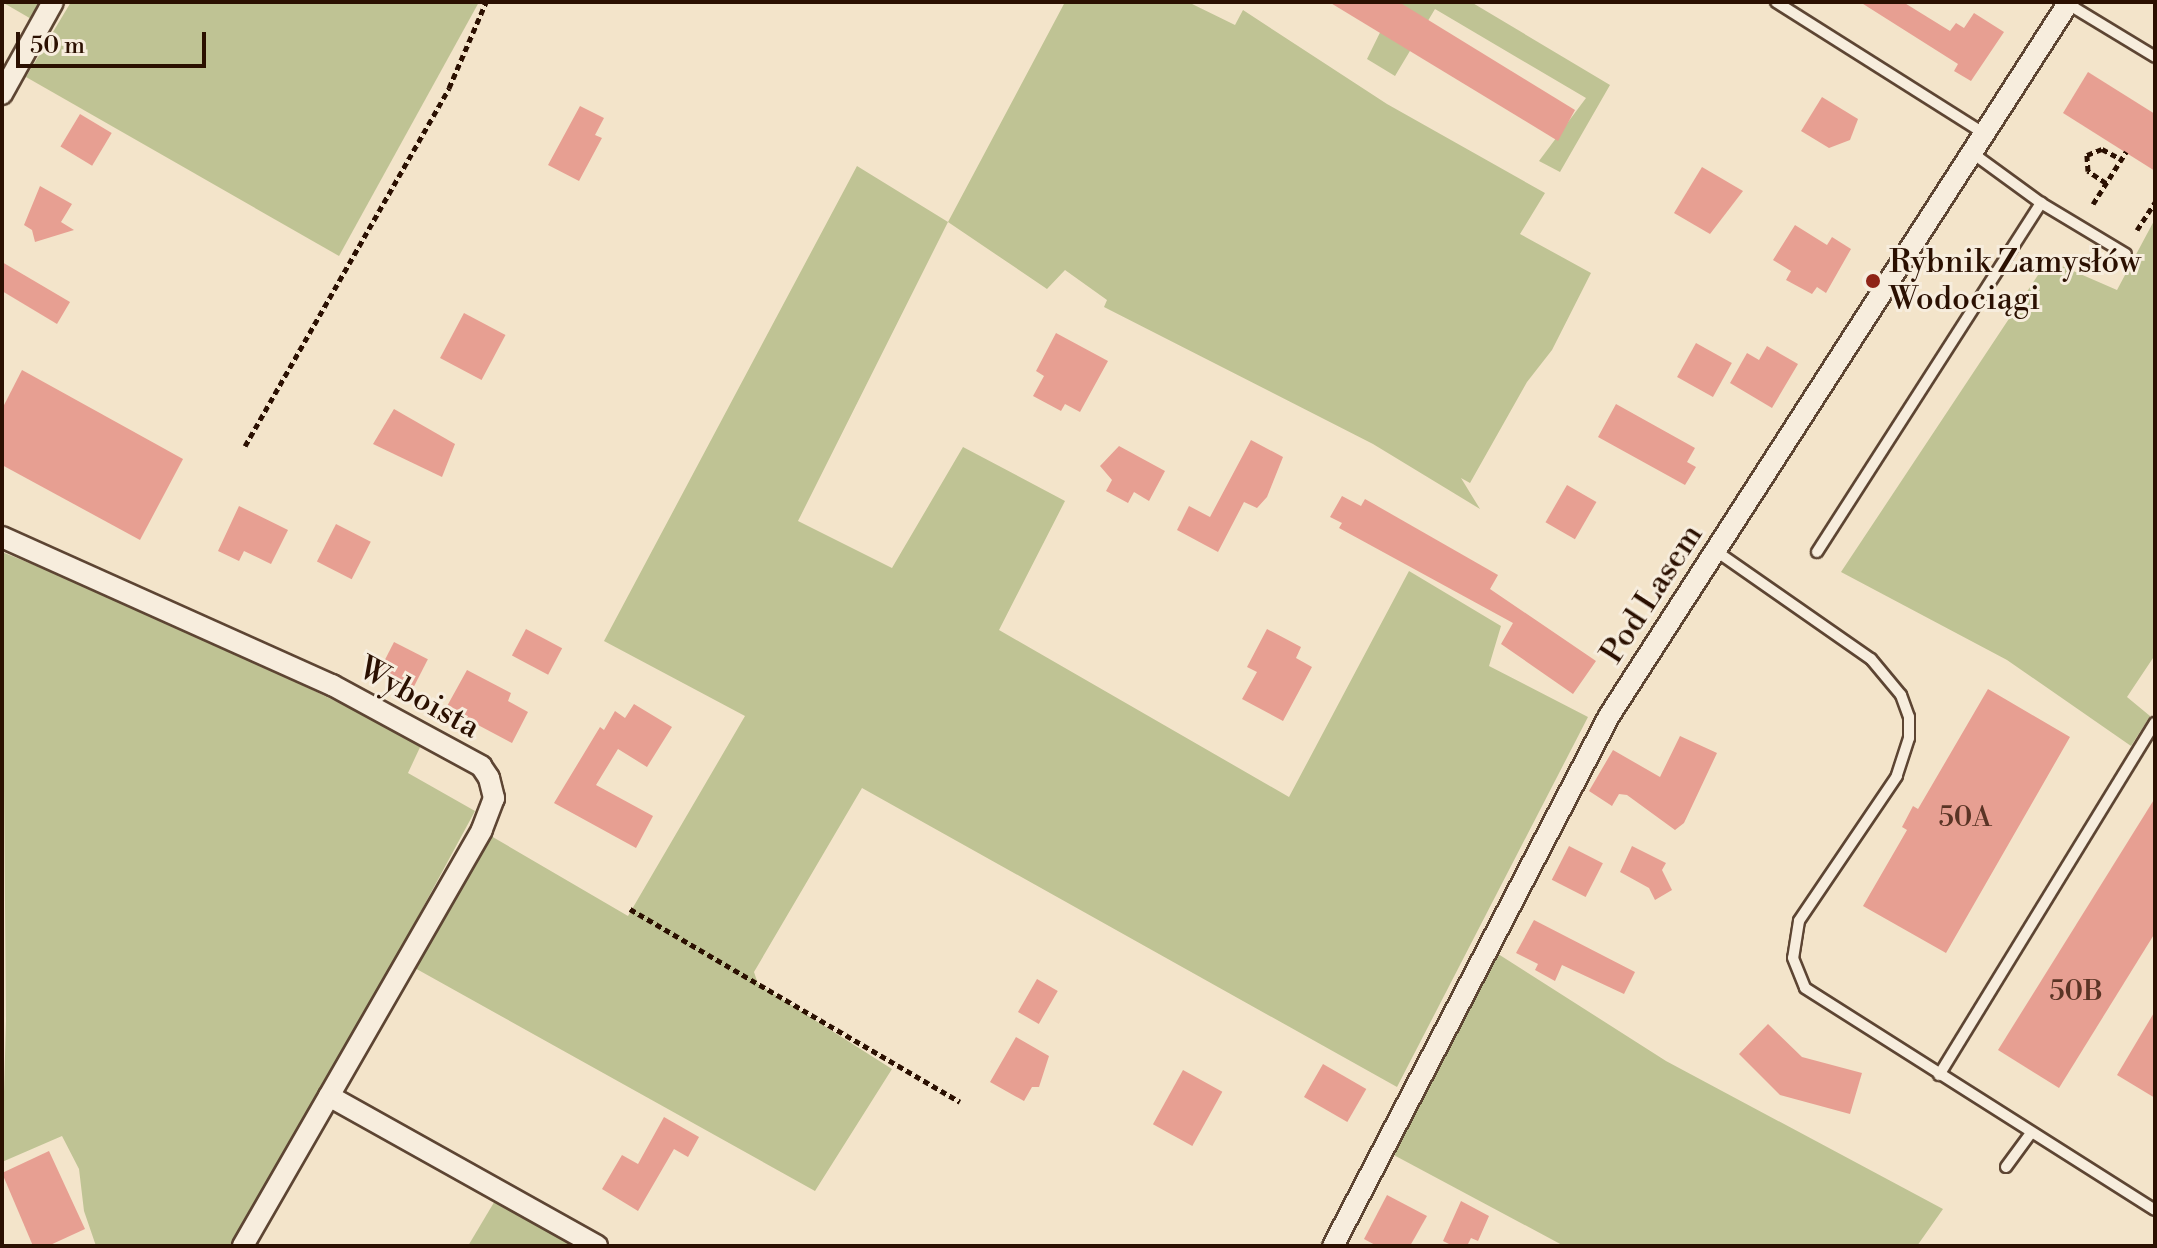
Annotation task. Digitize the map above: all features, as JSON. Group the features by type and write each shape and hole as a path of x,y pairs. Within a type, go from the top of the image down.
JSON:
{"street":[{"path":"2,94 53,2"},
{"name":"Pod Lasem","path":"1333,1246 1553,816 1609,716 2068,3"},
{"name":"Wyboista","path":"2,537 332,685 481,766 489,778 494,798 482,830 243,1246"},
{"path":"329,1096 597,1246"}],"lane":[{"path":"1776,2 1983,133"},
{"path":"2068,3 2155,57"},
{"path":"1971,152 2041,203 2126,254"},
{"path":"1817,552 2041,203"},
{"path":"1716,551 1871,659 1901,695 1909,738 1897,776 1799,921 1793,958 1805,988 2155,1210"},
{"path":"1939,1075 2155,723"},
{"path":"2006,1167 2031,1133"}],"path":[{"path":"245,446 449,88 486,2"},
{"path":"2106,183 2088,171 2087,155 2102,149 2121,159"},
{"path":"2093,204 2126,152"},
{"path":"2137,230 2155,202"},
{"path":"630,909 960,1102"}],"green space":[{"path":"2,2 43,2 33,20"},
{"path":"71,2 479,2 339,256 26,77"},
{"path":"1065,2 1188,2 1235,25 1243,10 1387,104 1545,193 1520,234 1591,273 1552,350 1527,382 1470,483 1461,478 1480,509 1373,444 1104,307 1107,300 1065,270 1047,289 948,222"},
{"path":"1395,2 1471,2 1610,85 1560,172 1539,161 1586,98 1435,9 1395,76 1367,59"},
{"path":"857,166 948,222 798,521 892,568 963,447 1065,501 999,630 1289,797 1409,571 1501,626 1489,666 1588,717 1397,1087 862,788 754,972 758,984 892,1069 815,1191 413,967 491,836 628,916 745,716 604,641"},
{"path":"2155,219 2155,655 2127,697 2150,716 2131,746 2007,660 1841,572 2048,260 2117,290"},
{"path":"2,552 149,611 422,743 408,773 475,811 320,1098 229,1246 96,1246 84,1211 79,1169 62,1136 2,1162 6,1021"},
{"path":"1495,952 1666,1061 1943,1209 1917,1246 1564,1246 1390,1153"},
{"path":"496,1199 581,1246 468,1246"}],"building":[{"path":"1329,2 1399,2 1575,110 1558,141"},
{"path":"1860,2 1903,2 1950,31 1956,23 1964,28 1974,13 2004,32 1971,81 1954,71 1958,64"},
{"path":"2088,72 2155,114 2155,171 2063,113"},
{"path":"1822,97 1858,119 1850,140 1829,148 1801,131"},
{"path":"580,106 604,118 595,135 602,138 579,181 548,165"},
{"path":"80,114 112,133 92,166 60,147"},
{"path":"1702,167 1743,191 1710,234 1674,213"},
{"path":"40,186 72,204 61,222 74,230 35,242 32,230 24,225"},
{"path":"1795,225 1827,245 1832,237 1851,249 1826,293 1817,287 1812,294 1786,280 1791,271 1773,260"},
{"path":"2,262 70,302 57,324 2,291"},
{"path":"464,313 505,335 482,380 440,358"},
{"path":"1056,333 1108,361 1080,412 1065,404 1061,411 1033,396 1044,376 1036,371"},
{"path":"1696,343 1732,363 1713,397 1677,377"},
{"path":"1767,346 1798,364 1772,408 1730,383 1747,353 1759,360"},
{"path":"22,370 183,459 140,540 2,465 2,409"},
{"path":"1616,404 1695,448 1687,462 1696,467 1685,485 1598,437"},
{"path":"394,409 455,444 442,477 373,444"},
{"path":"1251,440 1283,457 1267,497 1257,508 1244,502 1218,552 1177,530 1189,506 1210,517"},
{"path":"1119,446 1165,471 1149,501 1134,492 1128,503 1106,491 1112,480 1100,466"},
{"path":"1567,485 1596,502 1575,539 1546,522"},
{"path":"1342,496 1361,506 1365,499 1498,575 1490,589 1596,661 1573,694 1501,644 1513,623 1339,528 1342,523 1330,517"},
{"path":"239,506 288,530 271,564 244,551 239,561 218,551"},
{"path":"336,524 371,542 352,579 317,561"},
{"path":"526,629 562,648 548,675 512,655"},
{"path":"1267,629 1301,647 1296,658 1312,667 1283,721 1242,699 1257,672 1247,667"},
{"path":"394,642 428,659 412,690 379,672"},
{"path":"467,670 511,693 508,701 528,712 512,743 446,708"},
{"path":"1988,689 2070,737 1946,953 1863,906 1907,830 1902,827 1913,806 1918,809"},
{"path":"634,704 672,727 647,767 618,749 596,785 653,816 636,848 554,803 600,727 604,730 615,711 625,718"},
{"path":"1680,736 1717,753 1684,823 1675,830 1627,795 1619,794 1612,806 1589,791 1613,750 1660,777"},
{"path":"2155,798 2155,933 2059,1088 1998,1050"},
{"path":"1569,846 1603,863 1586,897 1552,880"},
{"path":"1632,846 1666,863 1662,870 1672,890 1655,900 1649,888 1620,872"},
{"path":"1534,920 1635,972 1624,994 1562,965 1555,981 1535,970 1538,964 1516,953"},
{"path":"1037,979 1058,991 1039,1024 1018,1012"},
{"path":"2155,1011 2155,1098 2117,1075"},
{"path":"1768,1024 1802,1057 1862,1073 1850,1114 1780,1095 1739,1054"},
{"path":"1016,1037 1049,1056 1039,1087 1032,1087 1024,1101 990,1082"},
{"path":"1323,1064 1366,1089 1347,1122 1304,1097"},
{"path":"1183,1070 1222,1092 1192,1146 1153,1124"},
{"path":"664,1117 699,1137 688,1157 674,1149 638,1211 602,1189 622,1155 638,1164"},
{"path":"49,1151 85,1229 48,1246 33,1246 2,1173"},
{"path":"1387,1195 1427,1216 1410,1246 1377,1246 1364,1239"},
{"path":"1461,1201 1489,1216 1478,1241 1471,1238 1467,1246 1453,1246 1443,1241"}],"place":[{"name":"Rybnik Zamysłów Wodociągi","path":"1873,281"}]}
